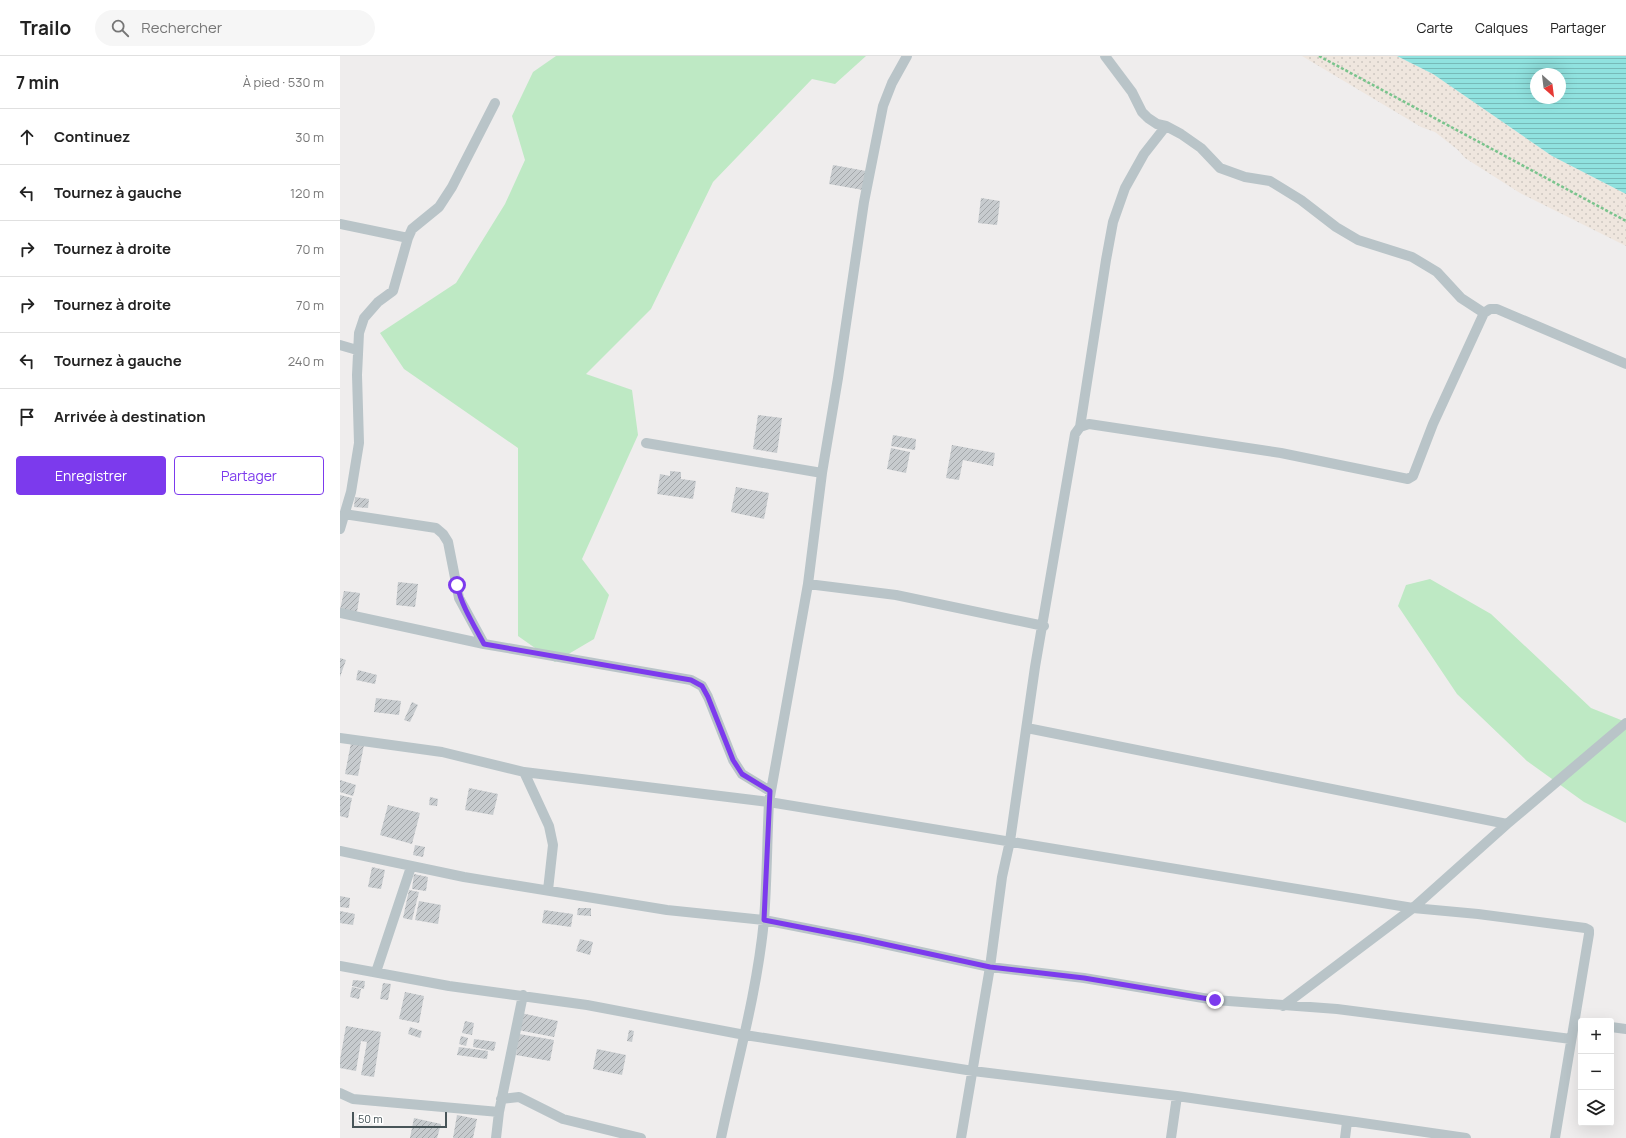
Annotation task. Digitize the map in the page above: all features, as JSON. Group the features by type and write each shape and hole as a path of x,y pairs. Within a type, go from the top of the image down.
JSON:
{"street":[{"path":"721,1138 745,1035 764,920 770,791 808,584 822,473 838,378 864,202 883,106 892,83 907,56"},
{"path":"1105,56 1132,92 1142,112 1148,118 1157,124 1166,126 1181,134 1201,148 1220,168 1245,177 1270,181 1301,200 1336,227 1358,240 1412,257 1437,272 1461,298 1484,313"},
{"path":"340,529 351,492 359,443 357,350 359,333 364,318 378,302 393,291 412,229 439,207 452,187 495,103"},
{"path":"1080,428 1113,222 1125,188 1144,154 1166,126"},
{"path":"340,224 408,238"},
{"path":"961,1138 990,967 1002,877 1010,842 1035,667 1044,626 1075,434 1080,428 1088,424 1281,453 1408,479 1413,476 1433,424 1484,313 1490,309 1497,309 1626,364"},
{"path":"340,345 357,350"},
{"path":"646,444 822,473"},
{"path":"344,514 436,528 443,534 448,542 460,598 484,644"},
{"path":"808,584 896,595 1044,626"},
{"path":"340,613 484,644 691,680 702,686 708,697 733,760 742,774 770,791"},
{"path":"1283,1006 1413,908 1626,723"},
{"path":"1027,728 1508,824"},
{"path":"340,738 442,752 524,772 769,802 1413,908 1478,914 1585,928 1589,930 1579,1018"},
{"path":"524,772 549,826 554,845 548,890"},
{"path":"340,851 464,877 667,910 764,920 990,967 1084,978 1215,1000 1337,1009 1571,1039"},
{"path":"376,972 411,867"},
{"path":"340,966 449,986 523,995 641,1015 745,1035 973,1071 1177,1096 1347,1122 1466,1138"},
{"path":"496,1138 501,1099 523,995"},
{"path":"1555,1138 1571,1039 1578,1023"},
{"path":"1614,1027 1626,1029"},
{"path":"340,1093 353,1099 499,1112"},
{"path":"501,1099 519,1096 563,1119 641,1138"},
{"path":"1171,1138 1177,1096"},
{"path":"1345,1138 1347,1122"}],"path":[{"path":"1319,56 1626,221"}],"green space":[{"path":"556,56 866,56 835,84 812,79 713,182 651,309 586,374 632,390 638,435 582,559 609,595 594,639 555,662 518,636 518,448 404,369 380,333 456,283 505,204 525,160 512,116 533,72"},
{"path":"1430,579 1491,614 1591,708 1626,722 1626,823 1584,802 1527,761 1457,694 1398,606 1406,585"}],"sand":[{"path":"1302,56 1397,56 1433,74 1552,156 1626,194 1626,246 1520,193 1465,158 1458,150 1435,132 1421,127"}],"water":[{"path":"1397,56 1626,56 1626,194 1552,156 1433,74"}],"building":[{"path":"833,165 866,171 863,190 829,184"},
{"path":"981,198 1000,201 997,225 978,223"},
{"path":"758,415 782,418 777,453 753,449"},
{"path":"893,435 916,439 915,450 891,446"},
{"path":"952,445 995,453 993,466 963,460 959,480 946,478"},
{"path":"891,448 910,452 906,473 887,469"},
{"path":"670,471 681,472 681,479 696,481 693,499 657,494 660,474 670,476"},
{"path":"736,487 769,493 764,519 731,512"},
{"path":"355,497 369,499 368,508 354,507"},
{"path":"398,582 418,584 415,607 396,605"},
{"path":"344,591 360,593 357,612 340,610"},
{"path":"340,658 346,660 340,677"},
{"path":"358,670 377,675 375,684 356,680"},
{"path":"376,698 401,701 399,715 374,712"},
{"path":"412,702 418,705 410,722 404,720"},
{"path":"351,743 364,745 358,776 345,774"},
{"path":"340,780 356,785 353,796 340,792"},
{"path":"469,788 498,794 493,815 465,810"},
{"path":"340,795 352,798 348,818 340,816"},
{"path":"430,797 438,799 437,806 429,805"},
{"path":"388,805 420,813 412,844 380,835"},
{"path":"415,845 425,847 423,857 413,855"},
{"path":"372,867 385,870 381,889 368,887"},
{"path":"414,874 428,877 426,891 412,889"},
{"path":"409,890 419,892 412,920 403,918"},
{"path":"340,896 350,898 349,908 340,907"},
{"path":"419,901 441,905 438,924 415,920"},
{"path":"578,908 591,908 591,916 577,915"},
{"path":"544,910 573,914 571,927 542,923"},
{"path":"340,911 355,914 353,925 340,923"},
{"path":"580,939 593,942 590,955 576,951"},
{"path":"353,980 365,981 364,989 352,986"},
{"path":"383,983 391,984 388,1000 380,999"},
{"path":"352,987 361,989 359,999 350,997"},
{"path":"405,992 424,996 419,1023 399,1019"},
{"path":"521,1013 558,1021 554,1037 518,1030"},
{"path":"465,1021 474,1023 472,1035 462,1033"},
{"path":"346,1026 381,1032 374,1077 361,1075 367,1042 361,1041 356,1071 340,1068"},
{"path":"410,1027 422,1031 420,1038 408,1034"},
{"path":"629,1030 634,1031 632,1042 627,1041"},
{"path":"519,1034 554,1040 550,1061 516,1055"},
{"path":"461,1036 468,1038 466,1046 459,1044"},
{"path":"474,1039 496,1042 494,1051 473,1047"},
{"path":"459,1047 488,1051 487,1059 457,1055"},
{"path":"597,1049 626,1055 622,1075 593,1069"},
{"path":"457,1115 477,1119 473,1138 453,1138"},
{"path":"414,1118 441,1124 437,1138 410,1138"}],"route":[{"path":"457,585 460,598 466,612 484,644 691,680 702,686 708,697 733,760 742,774 770,791 764,920 990,967 1084,978 1215,1000"}]}
